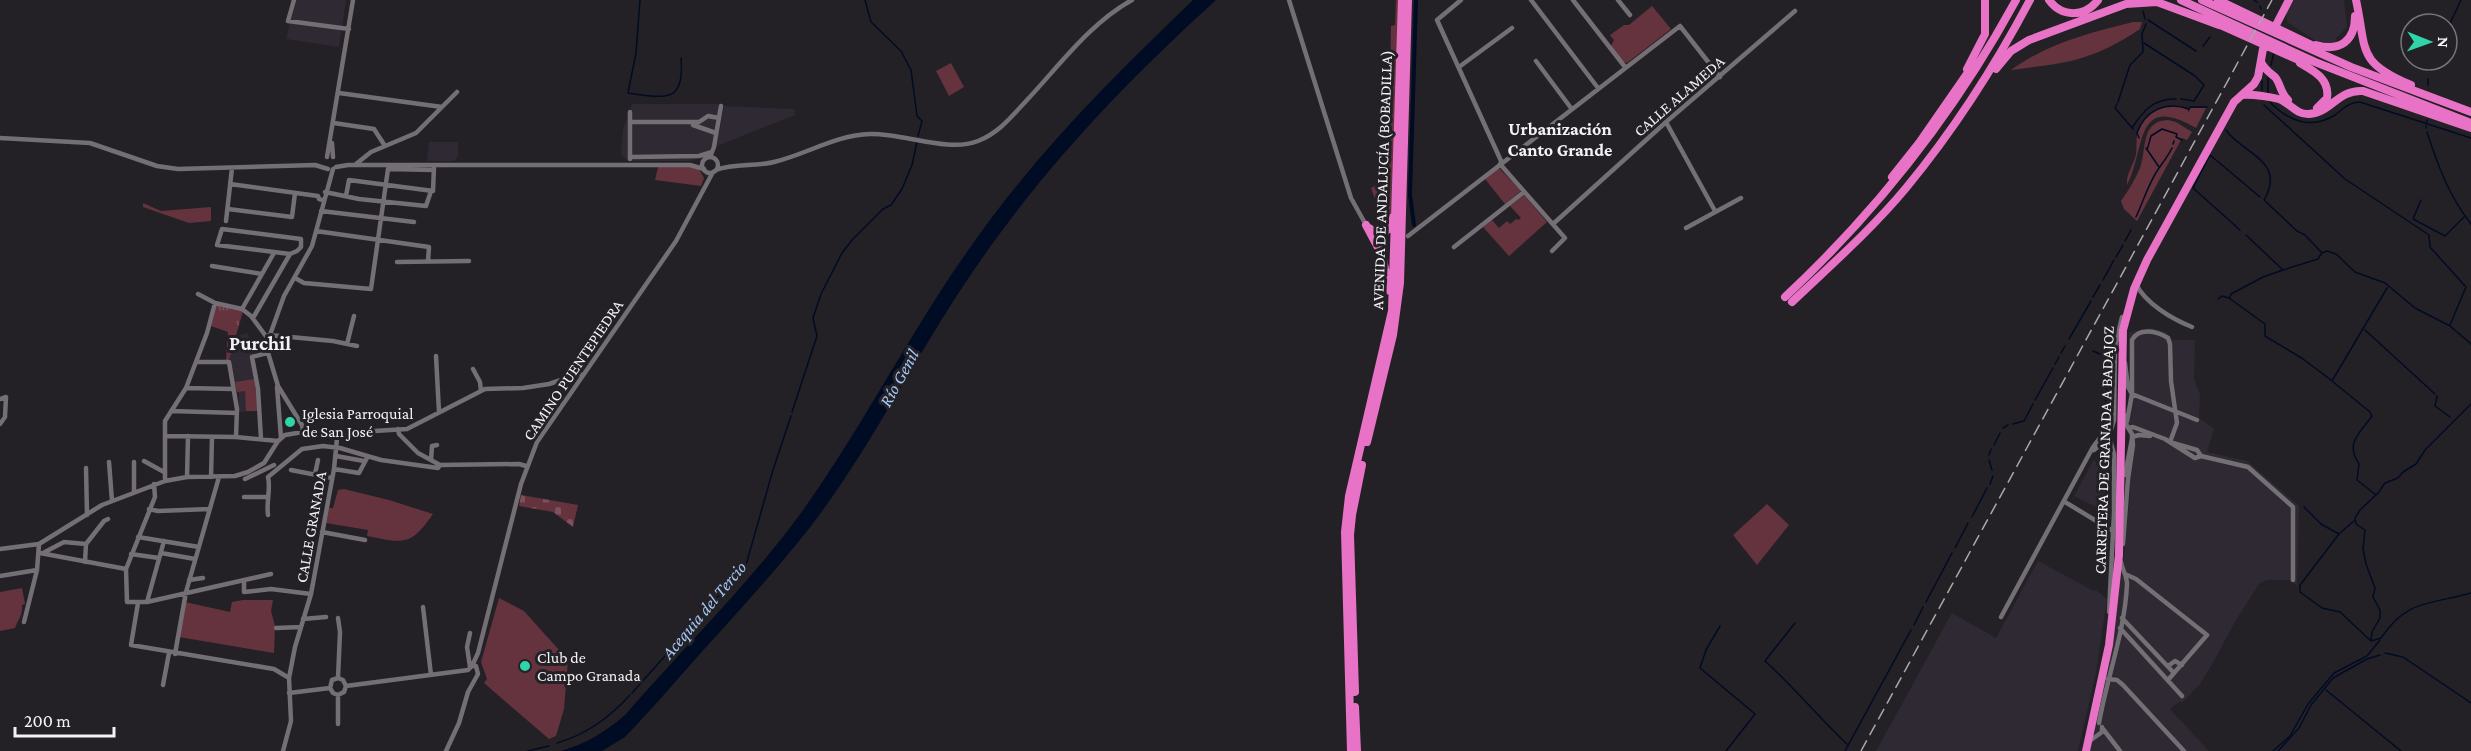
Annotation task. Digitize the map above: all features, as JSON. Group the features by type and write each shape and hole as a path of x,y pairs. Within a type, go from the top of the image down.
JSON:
{"highway":[{"name":"AVENIDA DE ANDALUCÍA (BOBADILLA)","path":"1351,751 1345,532 1349,496 1392,311 1402,0"},
{"name":"AVENIDA DE ANDALUCÍA (BOBADILLA)","path":"1357,751 1350,556 1352,515 1393,335 1400,270 1408,0"},
{"path":"1946,104 1981,44 1987,22 1985,0"},
{"path":"1820,264 1889,181 1946,104 1987,43 2010,0"},
{"path":"2016,0 1969,81 1931,136 1879,201 1789,299 1851,245 1905,189 2005,57 2020,45 2115,7 2138,2 2157,2 2242,33"},
{"path":"1851,245 1945,130 1982,74 2025,0"},
{"path":"1973,98 2030,0"},
{"path":"2049,0 2057,8 2073,14 2090,8 2098,0"},
{"path":"2171,0 2219,25"},
{"path":"2181,0 2242,33 2284,52 2471,123"},
{"path":"2202,0 2249,19 2358,70 2471,112"},
{"path":"2216,0 2249,19"},
{"path":"2276,25 2289,0"},
{"path":"2290,38 2334,48 2349,39 2355,25 2354,0"},
{"path":"2354,0 2365,52 2379,68 2399,80"},
{"path":"2311,44 2471,107"},
{"path":"2259,96 2255,90 2263,49"},
{"path":"2278,88 2286,98 2305,110 2318,108 2327,98 2327,87 2322,78 2284,52"},
{"path":"2260,58 2262,66 2277,80 2278,88 2276,94 2271,98"},
{"path":"2293,59 2382,96 2471,128"},
{"path":"2256,81 2269,74"},
{"name":"CARRETERA DE GRANADA A BADAJOZ","path":"2085,751 2109,645 2119,555 2121,344 2127,297 2234,102 2256,81"},
{"path":"2241,95 2278,99 2299,112 2308,114 2323,110 2351,91 2382,96"},
{"path":"1400,270 1404,244 1408,236 1404,231 1406,180 1403,171"},
{"path":"1366,225 1380,234 1389,230 1396,195"},
{"path":"1366,225 1386,267 1392,311"},
{"name":"CARRETERA DE GRANADA A BADAJOZ","path":"2124,316 2147,260"},
{"name":"CARRETERA DE GRANADA A BADAJOZ","path":"2085,751 2109,612 2115,557 2120,461"}],"street":[{"path":"294,0 288,21 349,29"},
{"path":"245,479 258,471 279,440 280,394 267,353 268,337 284,296 312,246 321,212 329,178 332,134 353,0"},
{"path":"690,165 714,171 732,165 773,162 852,136 887,135 966,145 988,137 1007,121 1087,35 1132,0"},
{"path":"1288,0 1351,198 1366,225"},
{"path":"1461,0 1437,20 1501,163 1565,238 1552,251"},
{"path":"1531,0 1598,88"},
{"path":"1573,0 1625,67"},
{"path":"1618,0 1630,15"},
{"name":"CALLE ALAMEDA","path":"1553,224 1666,122 1795,11"},
{"path":"1408,236 1680,26 1720,77"},
{"path":"1459,67 1512,28"},
{"path":"1536,61 1571,108"},
{"path":"315,165 330,159 351,165 371,152 416,133 457,92"},
{"path":"339,93 442,107"},
{"path":"714,171 713,155 721,106"},
{"path":"630,112 630,159 713,155 732,165"},
{"path":"630,124 699,122 708,116 719,118"},
{"path":"1666,122 1714,211"},
{"path":"334,123 374,129 385,146"},
{"path":"630,124 699,126 705,131 716,133"},
{"path":"0,138 90,143 157,166 178,169 315,165 330,168 351,165 434,167 690,165 713,155"},
{"path":"371,152 370,160 374,165"},
{"path":"330,159 330,168"},
{"name":"CAMINO PUENTEPIEDRA","path":"704,160 705,185"},
{"path":"295,278 304,283 371,289 388,169 424,167"},
{"path":"318,196 325,192 384,202 426,206 432,191 434,167"},
{"path":"226,221 232,168"},
{"name":"CAMINO PUENTEPIEDRA","path":"446,751 459,723 526,466 537,442 676,241 714,171"},
{"path":"346,196 349,180 432,191"},
{"path":"230,184 318,196 323,200"},
{"path":"1454,248 1524,192"},
{"path":"228,209 292,217 295,193"},
{"path":"1686,228 1741,198"},
{"path":"321,212 414,222"},
{"path":"301,247 300,239 222,229 218,245 290,254 301,247 312,246"},
{"path":"316,231 429,247 428,261"},
{"path":"242,309 274,253"},
{"path":"253,318 290,254"},
{"path":"397,262 469,261"},
{"path":"212,266 262,274"},
{"path":"2137,289 2172,317 2192,327"},
{"path":"198,294 215,303 242,309 253,318 261,332 268,337 325,340 357,346"},
{"path":"165,481 165,421 186,388 215,303"},
{"path":"347,344 354,316"},
{"path":"2124,316 2124,413 2133,449"},
{"path":"2109,612 2113,531 2112,429 2115,347 2124,316"},
{"path":"2128,426 2132,394 2132,340 2138,333 2153,332 2165,336 2170,344 2170,378 2176,412 2176,429 2170,442"},
{"path":"261,439 258,389 252,357 267,353"},
{"path":"436,356 439,412"},
{"path":"2124,361 2128,387 2132,394 2197,420"},
{"path":"196,362 229,362 237,413 236,437"},
{"path":"473,369 480,382 481,391"},
{"path":"165,436 279,440 303,432 337,438 374,431 411,428 489,388 523,388 582,375"},
{"path":"186,388 233,389"},
{"path":"280,394 302,425 303,432"},
{"path":"0,424 5,417 3,398"},
{"path":"171,411 237,413"},
{"path":"2001,617 2102,435 2119,424 2141,429 2170,442 2188,456 2197,459 2201,456 2248,467 2293,507 2293,580"},
{"path":"398,429 399,434 418,453 440,465 519,464 526,466"},
{"path":"2091,455 2099,445 2112,443 2122,448 2139,435 2148,435 2197,450 2201,456"},
{"path":"2085,751 2098,721 2120,630 2127,582 2121,561 2129,465 2139,435"},
{"path":"187,477 188,436"},
{"path":"211,477 212,437"},
{"name":"CALLE GRANADA","path":"283,751 291,721 289,678 311,594 336,456 340,448 337,438"},
{"path":"2119,555 2126,462 2132,440"},
{"path":"431,460 432,446 437,445"},
{"path":"268,515 267,496 270,484 268,477 276,467 302,449 323,446 340,448 376,459 438,468 440,465"},
{"path":"269,456 276,467"},
{"path":"336,456 364,461"},
{"path":"334,469 359,473 368,456"},
{"path":"315,474 318,460"},
{"path":"144,461 164,472"},
{"path":"110,462 112,501"},
{"path":"134,462 134,491"},
{"path":"0,549 39,544 112,501 154,484 187,477 235,476 276,467"},
{"path":"86,468 87,515"},
{"path":"291,470 332,478"},
{"path":"163,686 180,626 189,580 219,477"},
{"path":"154,484 155,496 126,569 126,600 138,603 147,602 272,574"},
{"path":"2125,494 2126,503"},
{"path":"244,496 267,496"},
{"path":"2065,502 2113,531"},
{"path":"149,509 158,512 210,509"},
{"path":"86,562 86,544 108,519"},
{"path":"322,532 365,540"},
{"path":"138,537 199,547"},
{"path":"147,602 164,541"},
{"path":"24,622 43,554 64,542 86,544"},
{"path":"39,544 43,554"},
{"path":"43,554 126,569"},
{"path":"131,554 195,559"},
{"path":"0,576 37,570"},
{"path":"2116,582 2125,574"},
{"path":"2125,574 2136,579 2206,635 2168,680"},
{"path":"189,580 203,578"},
{"path":"244,581 244,592 271,589 311,594"},
{"path":"138,603 131,645 274,669 289,678"},
{"path":"423,607 432,675"},
{"path":"303,619 326,617"},
{"path":"338,618 340,633 338,678"},
{"path":"2122,618 2174,673"},
{"path":"276,628 301,627"},
{"path":"2120,630 2182,696"},
{"path":"346,686 471,671 467,647 470,633"},
{"name":"CAMINO PUENTEPIEDRA","path":"471,671 478,674 478,653"},
{"path":"2168,666 2175,661 2182,665"},
{"path":"338,678 343,680 346,686 344,692 338,695 330,688 332,680 338,678"},
{"path":"2108,679 2117,680 2123,685 2184,751"},
{"path":"289,693 330,688"},
{"path":"338,695 338,724"},
{"path":"2097,704 2098,721 2120,751"},
{"path":"2091,740 2103,729"},
{"path":"2099,735 2110,740"}],"shaded area":[{"path":"296,0 346,0 339,47 286,39"},
{"path":"2294,0 2344,0 2347,27 2336,38 2335,44 2316,41 2287,22 2286,14"},
{"path":"632,104 719,104 712,150 707,155 690,161 628,161 621,154 623,130"},
{"path":"724,106 794,109 795,115 717,146"},
{"path":"429,142 458,142 458,156 454,161 427,161"},
{"path":"2151,328 2166,332 2173,340 2195,340 2194,379 2200,394 2199,418 2214,429 2207,452 2247,461 2299,506 2297,586 2289,580 2267,580 2259,584 2200,684 2182,703 2180,701 2170,709 2209,751 2090,751 2103,695 2125,547 2130,494 2129,332"},
{"path":"248,333 253,355 250,356 259,411 239,412 239,393 236,392 230,358 235,336"},
{"path":"2094,459 2100,473 2106,475 2111,483 2111,520 2097,508 2074,496"},
{"path":"2038,561 2096,590 2107,599 2096,673 2078,751 1876,751 1952,613 1996,638"}],"green space":[{"path":"1396,0 1399,0 1391,218 1389,226 1380,232 1376,229 1381,229 1381,216 1371,188 1388,179 1391,26 1395,25"},
{"path":"1652,6 1671,29 1627,63 1623,62 1611,46 1614,40 1610,35 1624,25 1629,25"},
{"path":"2133,22 2142,22 2140,29 2093,54 2064,62 2011,70 2040,52 2055,46 2084,35"},
{"path":"951,63 964,87 949,96 936,71"},
{"path":"2180,106 2188,110 2188,113 2191,108 2206,108 2196,128 2176,119 2162,117 2152,120 2145,129 2127,185 2136,154 2137,135 2143,121 2159,109"},
{"path":"2168,120 2192,132 2187,140 2182,138 2137,221 2124,209 2121,201 2140,168 2149,131 2153,125"},
{"path":"658,167 694,167 699,169 704,178 701,186 655,180"},
{"path":"1499,168 1521,191 1505,204 1485,179"},
{"path":"1524,195 1547,222 1509,256 1483,227 1492,220 1499,228 1507,221 1510,224 1521,218 1510,206"},
{"path":"143,203 161,211 211,207 211,221 189,223 143,207"},
{"path":"216,305 243,311 229,360 226,361 228,332 211,326"},
{"path":"254,379 259,411 246,411 245,391 237,392 235,382"},
{"path":"344,489 433,514 418,532 405,540 367,536 368,530 326,523 329,508 333,508 338,490"},
{"path":"521,495 578,505 573,527 553,512 519,506"},
{"path":"1767,504 1789,525 1757,565 1733,535"},
{"path":"22,588 25,604 22,605 21,615 15,628 0,631 0,592"},
{"name":"Club de Campo Granada","path":"499,598 524,611 568,660 564,709 556,736 549,739 484,683 487,679 481,662"},
{"path":"273,600 271,611 275,626 274,653 179,637 185,602 230,612 232,602"}],"water":[{"name":"Río Genil","path":"1193,0 1216,0 1152,60 1092,122 1009,221 960,290 835,494 761,586 625,737 602,751 561,751 596,736 626,714 760,565 801,513 845,448 947,281 994,214 1075,119"}],"waterway":[{"path":"640,0 636,53 628,93 652,96 670,95 680,84 681,58"},
{"name":"Acequia del Tercio","path":"865,0 871,22 901,51 911,70 917,116 922,121 918,136"},
{"path":"1414,225 1410,195 1416,0"},
{"path":"2455,12 2461,0"},
{"path":"2143,11 2145,19"},
{"path":"2148,20 2196,51"},
{"path":"2118,102 2130,65 2143,52 2142,34 2146,24"},
{"path":"2203,46 2210,37"},
{"path":"2144,43 2195,76 2204,85 2194,101 2181,99"},
{"path":"2271,65 2274,52"},
{"path":"2268,78 2268,93"},
{"path":"2428,79 2428,85"},
{"path":"2262,81 2262,90"},
{"path":"2132,128 2140,116 2155,103 2176,99"},
{"path":"2270,102 2284,114 2309,122 2326,120 2349,105 2360,102 2471,138"},
{"path":"2117,104 2115,108 2133,129"},
{"path":"2264,105 2345,179 2429,235 2430,247 2466,287 2450,325"},
{"path":"2139,138 2137,133 2145,118 2157,109 2172,106 2189,109"},
{"path":"2190,107 2207,107"},
{"path":"2426,128 2427,120"},
{"path":"2147,150 2151,136 2162,129 2177,134 2176,137 2182,140"},
{"path":"2226,130 2266,167 2270,176 2270,186 2264,200 2297,231 2305,235 2322,253 2327,251 2336,254 2355,272 2385,283 2415,308 2450,326 2471,344"},
{"path":"2427,132 2445,180 2456,203 2471,224"},
{"name":"Acequia del Tercio","path":"792,412 817,336 813,318 821,294 842,253 852,240 883,209 891,205 902,189 912,165 917,142"},
{"path":"2146,148 2159,167"},
{"path":"2136,217 2152,179 2172,148"},
{"path":"2240,230 2193,188 2210,155 2260,197"},
{"path":"2421,200 2413,219 2445,236 2464,217"},
{"path":"2125,241 2131,230"},
{"path":"2246,235 2283,270 2318,259 2321,254"},
{"path":"2116,257 2123,245"},
{"path":"2103,280 2114,260"},
{"path":"2230,297 2231,294 2263,277 2283,270"},
{"path":"2093,297 2100,285"},
{"path":"2376,495 2357,480 2359,464 2353,450 2355,439 2372,416 2332,381 2387,288"},
{"path":"2218,299 2222,296 2229,298 2265,324 2265,336 2303,359 2331,380"},
{"path":"2069,339 2091,301"},
{"path":"2365,330 2435,394"},
{"path":"2061,353 2065,346"},
{"path":"2093,351 2109,358 2105,412"},
{"path":"2055,364 2059,357"},
{"path":"2035,400 2053,368"},
{"path":"2437,396 2435,406 2450,417"},
{"path":"2013,424 2024,421 2033,404"},
{"path":"2371,640 2372,632 2380,618 2380,610 2373,597 2375,588 2363,549 2365,530 2356,524 2355,518 2385,483 2398,478 2416,464 2425,450 2471,404"},
{"name":"Acequia del Tercio","path":"632,693 746,565 791,416"},
{"path":"2003,428 2008,425"},
{"path":"1994,445 2000,433"},
{"path":"1989,455 1991,449"},
{"path":"1989,460 1992,470"},
{"path":"1990,484 1993,476"},
{"path":"1972,517 1987,488"},
{"path":"2304,507 2321,524 2339,534 2300,585 2300,592 2322,608 2340,612 2371,641 2381,638 2400,616 2420,605 2471,593"},
{"path":"2340,533 2354,521"},
{"path":"1955,548 1968,523"},
{"path":"1926,602 1952,553"},
{"path":"1914,625 1923,607"},
{"path":"1795,623 1765,661 1848,745"},
{"path":"1720,626 1706,650 1700,668 1755,714 1726,751"},
{"path":"1845,751 1911,630"},
{"path":"2273,751 2290,736 2308,704 2334,673 2367,656 2380,640"},
{"path":"2385,653 2403,657 2471,703"},
{"path":"2278,751 2299,728 2311,705 2333,678 2367,659 2380,655"},
{"path":"2326,690 2401,751"},
{"name":"Acequia del Tercio","path":"557,743 597,724 630,695"},
{"name":"Acequia del Tercio","path":"528,751 549,746"}],"railway":[{"path":"1861,751 2272,0"}],"place":[{"name":"Iglesia Parroquial de San José","path":"290,422"},
{"name":"Club de Campo Granada","path":"525,666"}],"district":[{"name":"Urbanización Canto Grande","path":"1560,139"},
{"name":"Purchil","path":"260,343"}]}
